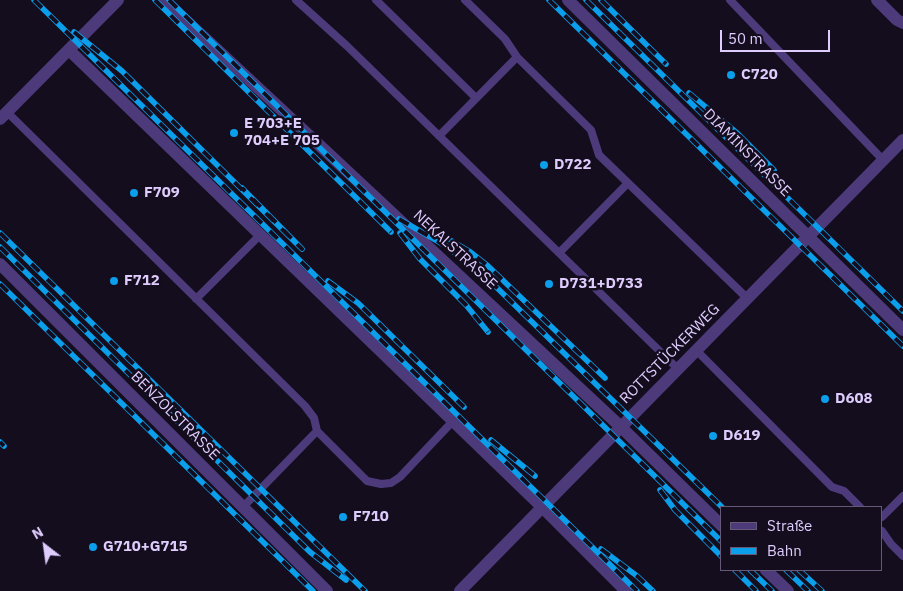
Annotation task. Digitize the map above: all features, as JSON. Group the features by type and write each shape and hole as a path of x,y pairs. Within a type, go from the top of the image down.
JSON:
{"street":[{"path":"3,116 118,0"},
{"name":"NEKALSTRASSE","path":"164,0 621,427 720,524"},
{"name":"DIAMINSTRASSE","path":"568,0 903,330"},
{"path":"877,0 897,20 903,23"},
{"path":"69,50 543,508 626,591"},
{"name":"ROTTSTÜCKERWEG","path":"460,591 903,140"},
{"name":"BENZOLSTRASSE","path":"0,264 327,591"},
{"path":"767,571 788,591"}],"lane":[{"path":"296,0 347,46 678,369"},
{"path":"376,0 476,98"},
{"path":"465,0 505,39 517,57 591,130 599,155 748,299"},
{"path":"730,0 883,160"},
{"path":"439,136 517,57"},
{"path":"3,116 196,299 305,406 314,418 317,431 367,481 391,484 400,477 453,421"},
{"path":"559,253 628,183"},
{"path":"196,299 260,235"},
{"path":"697,351 832,487 844,491 859,506"},
{"path":"243,507 317,431"},
{"path":"883,516 903,496"},
{"path":"883,532 903,556"}],"railway":[{"path":"34,0 637,591"},
{"path":"155,0 391,232"},
{"path":"169,0 720,540"},
{"path":"549,0 903,346"},
{"path":"586,0 903,311"},
{"path":"601,0 666,64"},
{"path":"74,32 122,71 302,249 242,188"},
{"path":"689,93 736,132 774,170"},
{"path":"399,219 446,246 490,281 721,506"},
{"path":"0,233 365,591"},
{"path":"400,233 420,259 466,305 488,332"},
{"path":"440,234 469,251 488,266 605,378"},
{"path":"0,247 310,552 346,580"},
{"path":"328,281 358,303 464,407"},
{"path":"0,284 313,591"},
{"path":"491,440 535,476"},
{"path":"0,442 4,446"},
{"path":"660,490 675,510 720,555"},
{"path":"601,549 637,576 653,591"},
{"path":"736,571 756,591"},
{"path":"751,571 772,591"},
{"path":"787,571 808,591"},
{"path":"800,571 822,591"}],"place":[{"name":"C720","path":"731,75"},
{"name":"E 703+E 704+E 705","path":"234,133"},
{"name":"D722","path":"544,165"},
{"name":"F709","path":"134,193"},
{"name":"F712","path":"114,281"},
{"name":"D731+D733","path":"549,284"},
{"name":"D608","path":"825,399"},
{"name":"D619","path":"713,436"},
{"name":"F710","path":"343,517"},
{"name":"G710+G715","path":"93,547"}]}
